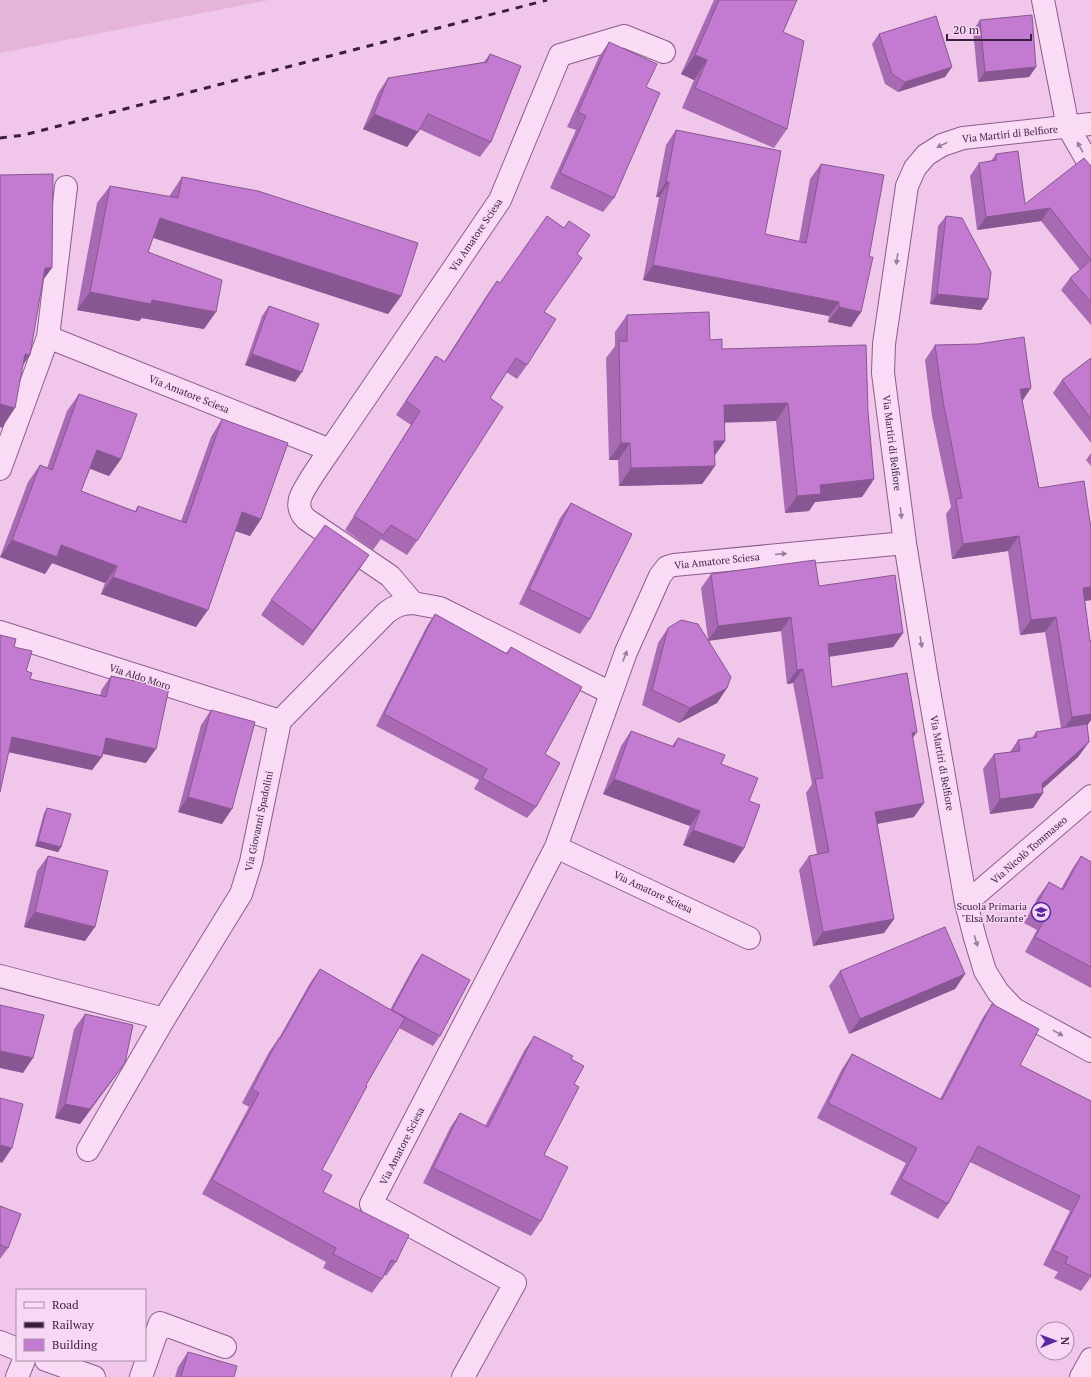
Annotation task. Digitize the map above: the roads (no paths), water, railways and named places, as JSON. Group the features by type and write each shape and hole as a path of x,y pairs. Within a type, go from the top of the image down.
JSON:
{"street":[{"path":"1043,0 1068,127 1091,167"},
{"name":"Via Amatore Sciesa","path":"413,602 390,576 306,519 299,509 300,497 330,450 500,200 560,55 624,36 664,52"},
{"name":"Via Martiri di Belfiore","path":"1091,124 963,138 942,144 926,155 915,168 908,186 885,336 883,360 883,373 905,543 966,903 974,938 985,971 998,992 1014,1009 1091,1051"},
{"path":"0,468 48,337 66,187"},
{"name":"Via Amatore Sciesa","path":"48,337 330,450"},
{"name":"Via Amatore Sciesa","path":"463,1377 515,1283 371,1204 556,847 626,652 660,576 667,568 681,564 905,543"},
{"path":"280,721 386,613 403,603 413,602 440,608 611,693"},
{"name":"Via Aldo Moro","path":"0,632 280,721"},
{"name":"Via Giovanni Spadolini","path":"88,1150 164,1019 241,894 252,862 280,721"},
{"name":"Via Nicolò Tommaseo","path":"966,903 1091,796"},
{"name":"Via Amatore Sciesa","path":"556,847 749,938"},
{"path":"0,976 164,1019"},
{"path":"141,1377 160,1323 225,1347"},
{"path":"0,1342 16,1349"},
{"path":"17,1377 24,1361"},
{"path":"49,1361 94,1377"}],"railway":[{"path":"0,138 24,135 547,0"}],"place":[{"name":"Scuola Primaria \"Elsa Morante\"","path":"1041,912"}]}
